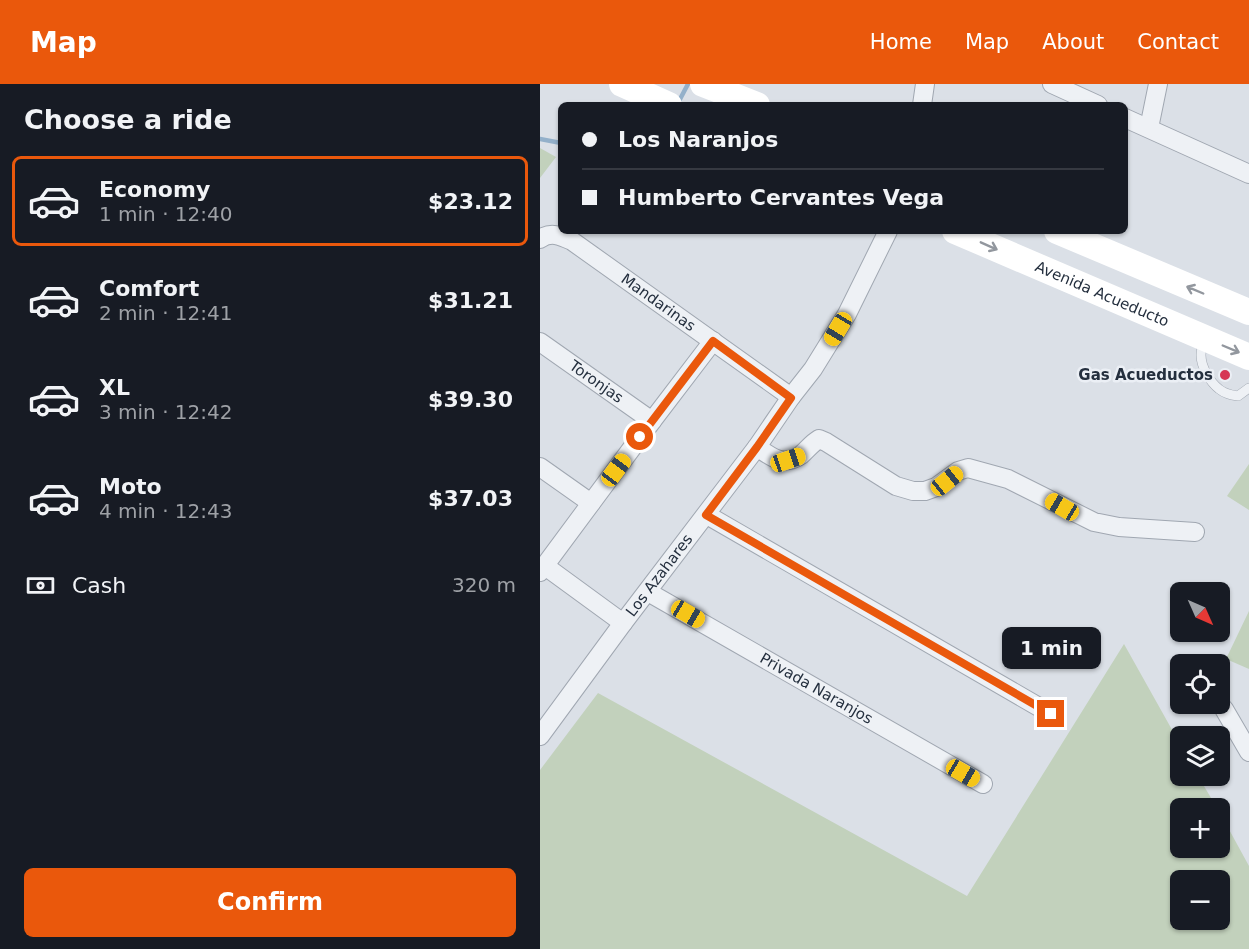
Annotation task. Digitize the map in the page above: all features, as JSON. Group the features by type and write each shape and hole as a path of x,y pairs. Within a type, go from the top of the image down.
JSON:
{"street":[{"path":"622,84 660,101"},
{"path":"922,102 925,84"},
{"path":"1052,84 1091,102"},
{"path":"1149,128 1158,84"},
{"path":"708,86 749,102"},
{"path":"1128,119 1249,174"},
{"name":"Los Azahares","path":"540,736 813,369 847,314 887,234"},
{"name":"Avenida Acueducto","path":"962,234 1249,357"},
{"path":"1064,234 1249,312"},
{"name":"Mandarinas","path":"545,236 564,237 572,241 791,398"},
{"path":"623,623 542,569 713,341"},
{"name":"Toronjas","path":"540,342 652,421"},
{"path":"757,447 774,459 782,460 800,456 819,439 826,441 896,486 913,491 925,491 936,487 958,471 968,468 1008,479 1094,522 1105,525 1195,532"},
{"path":"540,468 591,503"},
{"path":"706,515 1051,714"},
{"name":"Privada Naranjos","path":"648,592 983,784"},
{"path":"1227,714 1249,752"}],"lane":[{"path":"1203,337 1201,356 1212,382 1227,394 1238,396 1249,388"}],"green space":[{"path":"540,148 556,157 540,178"},
{"path":"1249,464 1249,510 1227,496"},
{"path":"1249,611 1249,669 1230,661 1228,654"},
{"path":"1124,644 1170,726 1170,786 1204,786 1211,798 1170,798 1170,858 1230,858 1230,831 1249,866 1249,949 540,949 540,770 598,693 967,896"}],"waterway":[{"path":"679,102 688,84"},
{"path":"540,139 558,142"}],"place":[{"name":"Gas Acueductos","path":"1225,375"}],"route":[{"path":"640,437 713,341 791,398 706,515 1051,714"}]}
